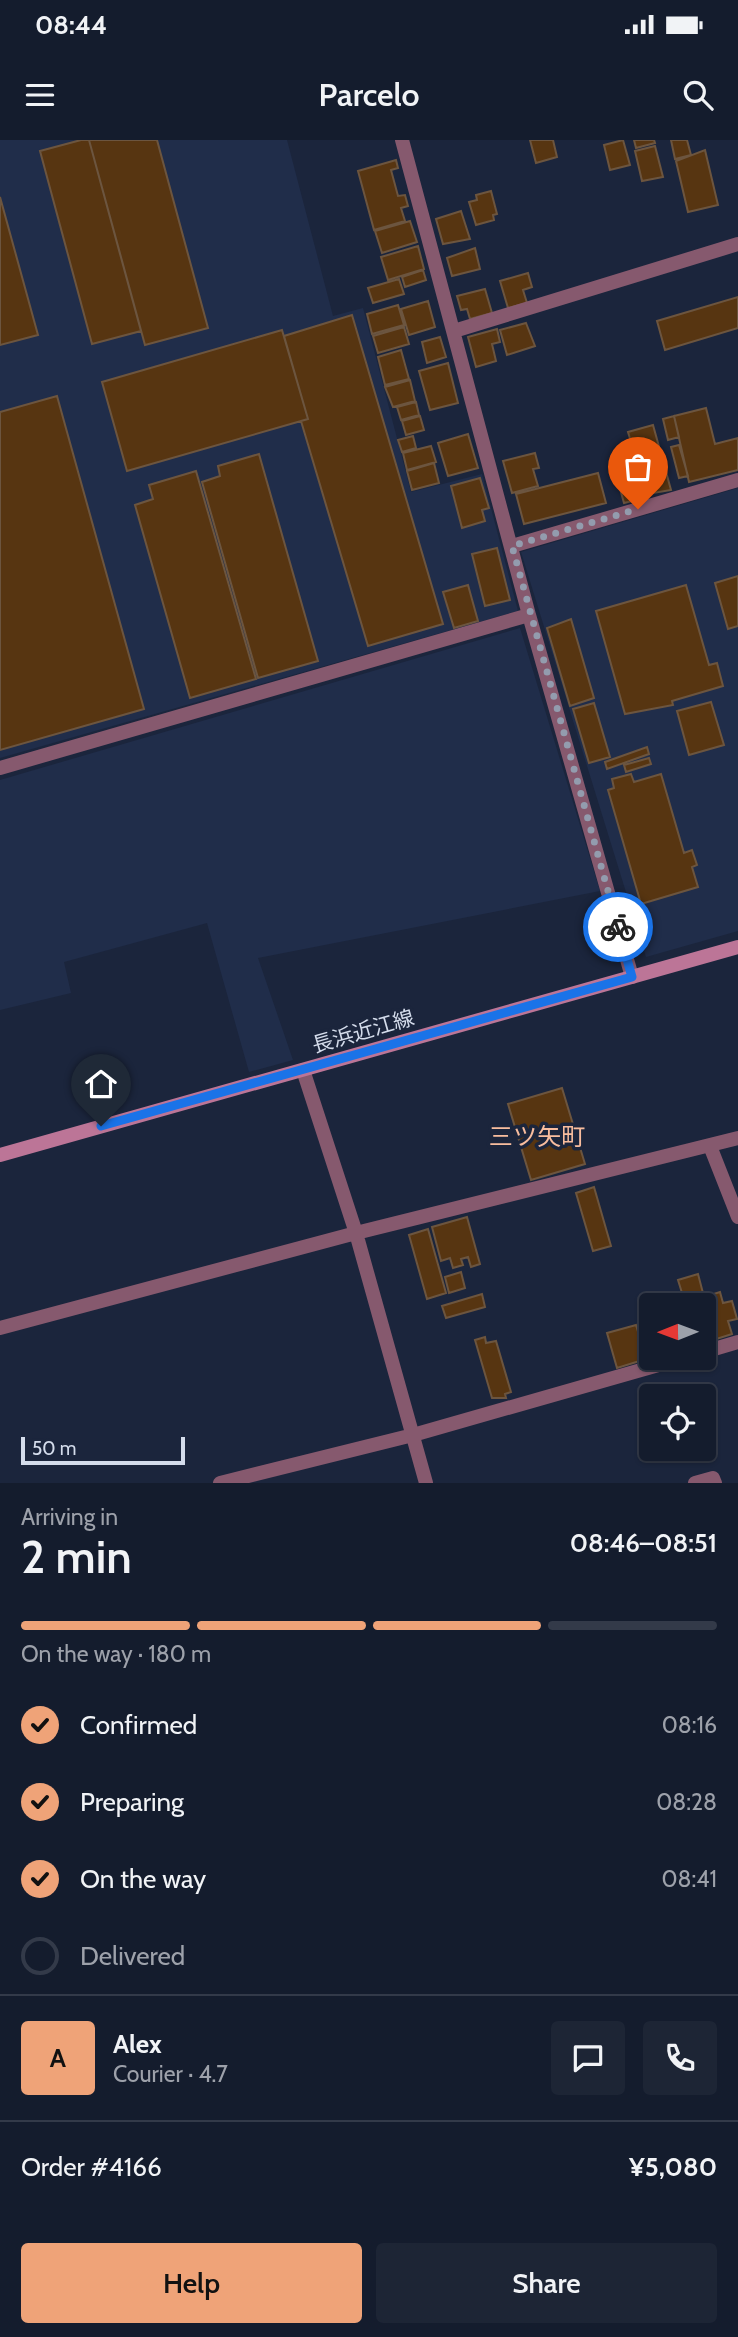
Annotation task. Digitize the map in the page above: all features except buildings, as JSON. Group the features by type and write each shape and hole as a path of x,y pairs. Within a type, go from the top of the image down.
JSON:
{"main road":[{"name":"長浜近江線","path":"0,1155 738,947"}],"street":[{"path":"402,140 529,615 632,977"},
{"path":"454,331 738,244"},
{"path":"512,546 738,480"},
{"path":"0,768 529,615"},
{"path":"303,1070 356,1233 426,1483"},
{"path":"0,1328 356,1233 738,1138"},
{"path":"710,1146 738,1217"},
{"path":"716,1348 738,1342"},
{"path":"220,1483 413,1435 641,1370"},
{"path":"695,1483 713,1478 715,1483"}],"shaded area":[{"path":"0,140 287,140 333,316 363,308 411,492 482,474 518,611 0,758"},
{"path":"738,488 738,931 646,957 521,552"},
{"path":"520,628 600,891 258,958 293,1060 249,1072 207,923 64,962 71,993 0,1010 0,780"}],"way so far":[{"path":"618,927 529,615 512,546 638,509"}],"district":[{"name":"三ツ矢町","path":"537,1136"}],"route":[{"path":"101,1126 632,977 618,927"}]}
